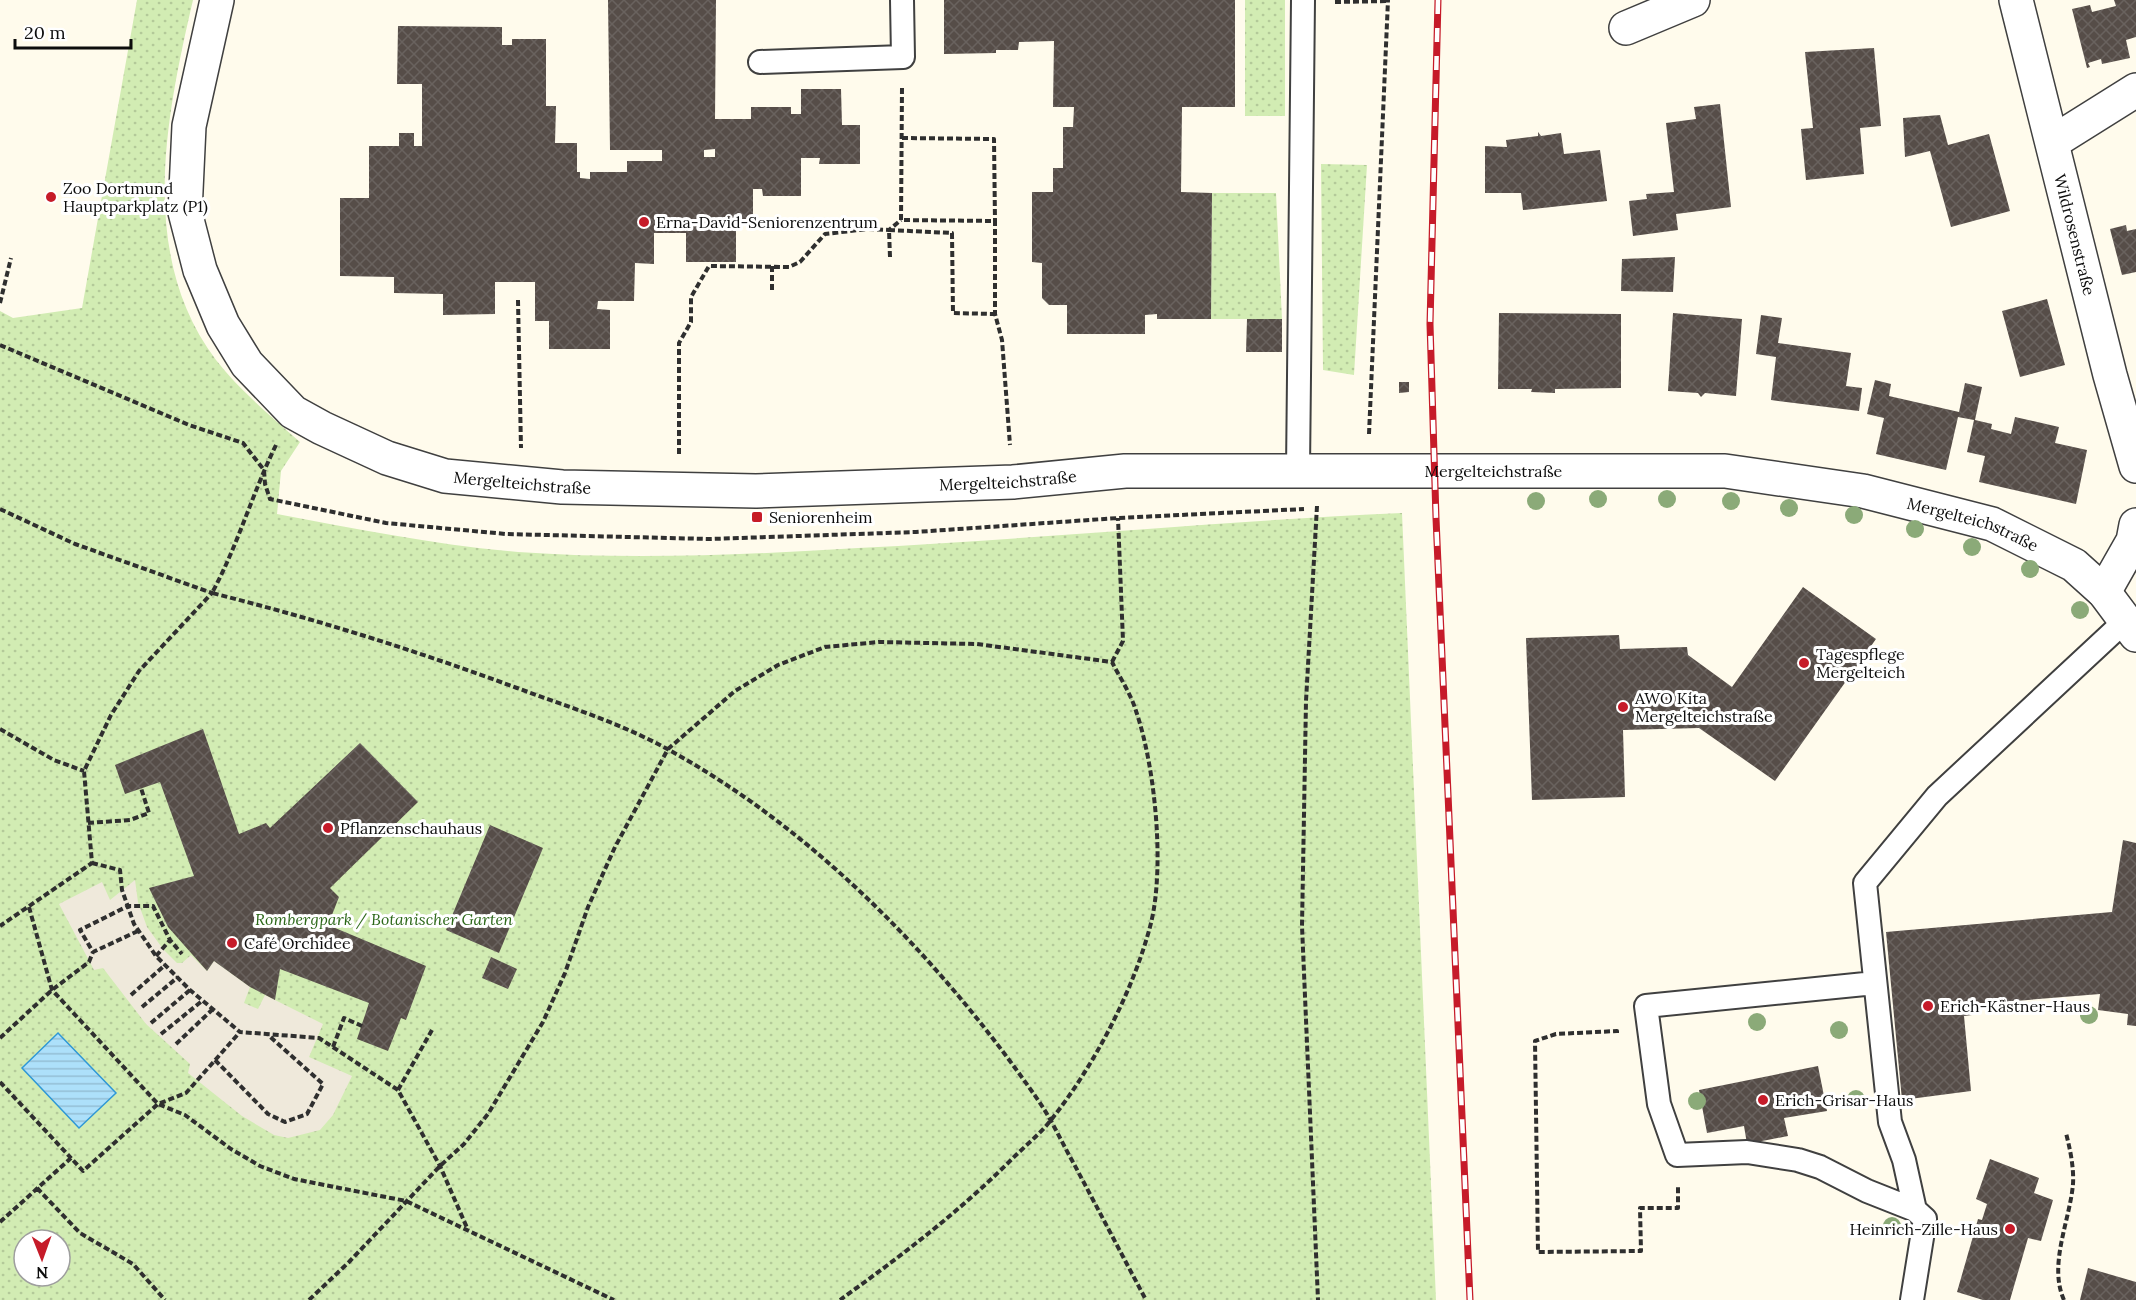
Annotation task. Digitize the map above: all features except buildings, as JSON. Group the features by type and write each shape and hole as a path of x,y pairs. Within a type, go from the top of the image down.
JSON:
{"street":[{"name":"Mergelteichstraße","path":"217,0 189,126 185,212 200,270 223,326 247,364 293,411 322,428 387,458 445,476 562,487 756,491 1013,482 1125,471 1725,471 1863,491 1992,524 2074,565 2104,592 2131,628"},
{"path":"1626,28 1693,0"},
{"name":"Wildrosenstraße","path":"2016,0 2053,142 2123,368 2136,466"},
{"path":"2053,142 2136,90"},
{"path":"2104,592 2133,541 2136,525"}],"lane":[{"path":"760,62 903,57 902,0"},
{"path":"1298,470 1302,2"},
{"path":"1915,1210 1904,1160 1890,1122 1865,883 1937,796 2131,628"},
{"path":"1875,983 1646,1006 1649,1036 1659,1104 1677,1155 1748,1152 1798,1160 1820,1167 1867,1191 1915,1210 1925,1219 1912,1300"}],"path":[{"path":"1302,2 1388,0 1368,470"},
{"path":"901,220 903,57"},
{"path":"902,138 994,140 995,314 1002,340 1011,456"},
{"path":"890,257 889,231 901,220 995,221"},
{"path":"679,464 679,343 691,322 691,297 709,266 789,267 800,262 825,234 868,229 952,233 953,313 995,314"},
{"path":"0,303 11,258"},
{"path":"772,266 772,291"},
{"path":"518,300 521,458"},
{"path":"0,345 189,425 243,443 264,470 232,555 212,593 139,671 111,715 84,771 92,863"},
{"path":"1318,501 1306,701 1302,926 1318,1300"},
{"path":"0,509 75,544 212,593 332,624 427,655 594,717 668,749 729,786 793,832 863,896 920,952 996,1044 1050,1121 1146,1300"},
{"path":"1112,662 1123,641 1118,518"},
{"path":"309,1300 464,1144 488,1114 533,1040 565,973 588,907 611,857 668,749 735,691 778,665 825,646 879,642 977,644 1112,662"},
{"path":"840,1300 922,1241 999,1172 1050,1121 1085,1069 1118,1010 1136,971 1151,921 1156,872 1155,815 1147,750 1136,709 1112,662"},
{"path":"0,729 54,760 84,771"},
{"path":"88,823 130,820 149,813 141,788"},
{"path":"0,926 92,863 120,870 128,906 138,931 156,956 202,1001 240,1032 319,1038 398,1090 440,1166 468,1230"},
{"path":"93,952 80,930 128,906 153,906 170,940 182,954"},
{"path":"30,907 51,990 158,1104 185,1115 231,1149 260,1166 294,1179 406,1201 614,1300"},
{"path":"0,1038 51,990 88,962 93,952 138,931"},
{"path":"156,956 170,940"},
{"path":"131,995 165,965"},
{"path":"142,1007 178,977"},
{"path":"151,1023 190,990"},
{"path":"161,1034 202,1001"},
{"path":"176,1044 213,1010"},
{"path":"333,1047 344,1018 362,1026"},
{"path":"398,1090 432,1030"},
{"path":"1649,1036 1617,1038 1617,1031 1556,1034 1535,1041 1538,1252 1641,1251 1640,1208 1678,1208 1677,1155"},
{"path":"0,1082 83,1171 158,1104 186,1093 240,1032"},
{"path":"215,1060 268,1114 285,1122 307,1114 323,1084 267,1034"},
{"path":"2064,1300 2059,1290 2058,1273 2073,1184 2071,1153 2066,1133"},
{"path":"0,1222 71,1158"},
{"path":"37,1188 80,1233 133,1264 165,1300"}],"green space":[{"name":"Rombergpark / Botanischer Garten","path":"137,0 193,0 174,91 168,138 165,184 167,231 175,276 191,319 216,360 245,393 300,442 281,471 277,514 397,536 487,549 603,556 688,556 926,544 1402,513 1436,1300 0,1300 0,311 13,318 82,308"},
{"path":"1245,0 1285,0 1285,116 1245,116"},
{"path":"1321,164 1367,165 1354,375 1323,370"},
{"path":"1212,193 1276,193 1282,319 1211,319"}],"shaded area":[{"path":"135,880 138,902 147,927 177,963 182,963 191,955 207,971 214,961 250,987 244,1003 258,1009 265,995 323,1024 309,1057 352,1076 333,1115 320,1130 288,1138 274,1135 242,1116 188,1073 190,1064 146,1024 103,968 94,970 59,904 102,882 110,900"}],"water":[{"path":"58,1033 116,1093 79,1128 22,1068"}],"railway":[{"path":"1438,0 1430,324 1436,518 1470,1300"}],"place":[{"name":"Zoo Dortmund Hauptparkplatz (P1)","path":"51,197"},
{"name":"Erna-David-Seniorenzentrum","path":"644,222"},
{"name":"Seniorenheim","path":"757,517"},
{"name":"Tagespflege Mergelteich","path":"1804,663"},
{"name":"AWO Kita Mergelteichstraße","path":"1623,707"},
{"name":"Pflanzenschauhaus","path":"328,828"},
{"name":"Café Orchidee","path":"232,943"},
{"name":"Erich-Kästner-Haus","path":"1928,1006"},
{"name":"Erich-Grisar-Haus","path":"1763,1100"},
{"name":"Heinrich-Zille-Haus","path":"2010,1229"}]}
